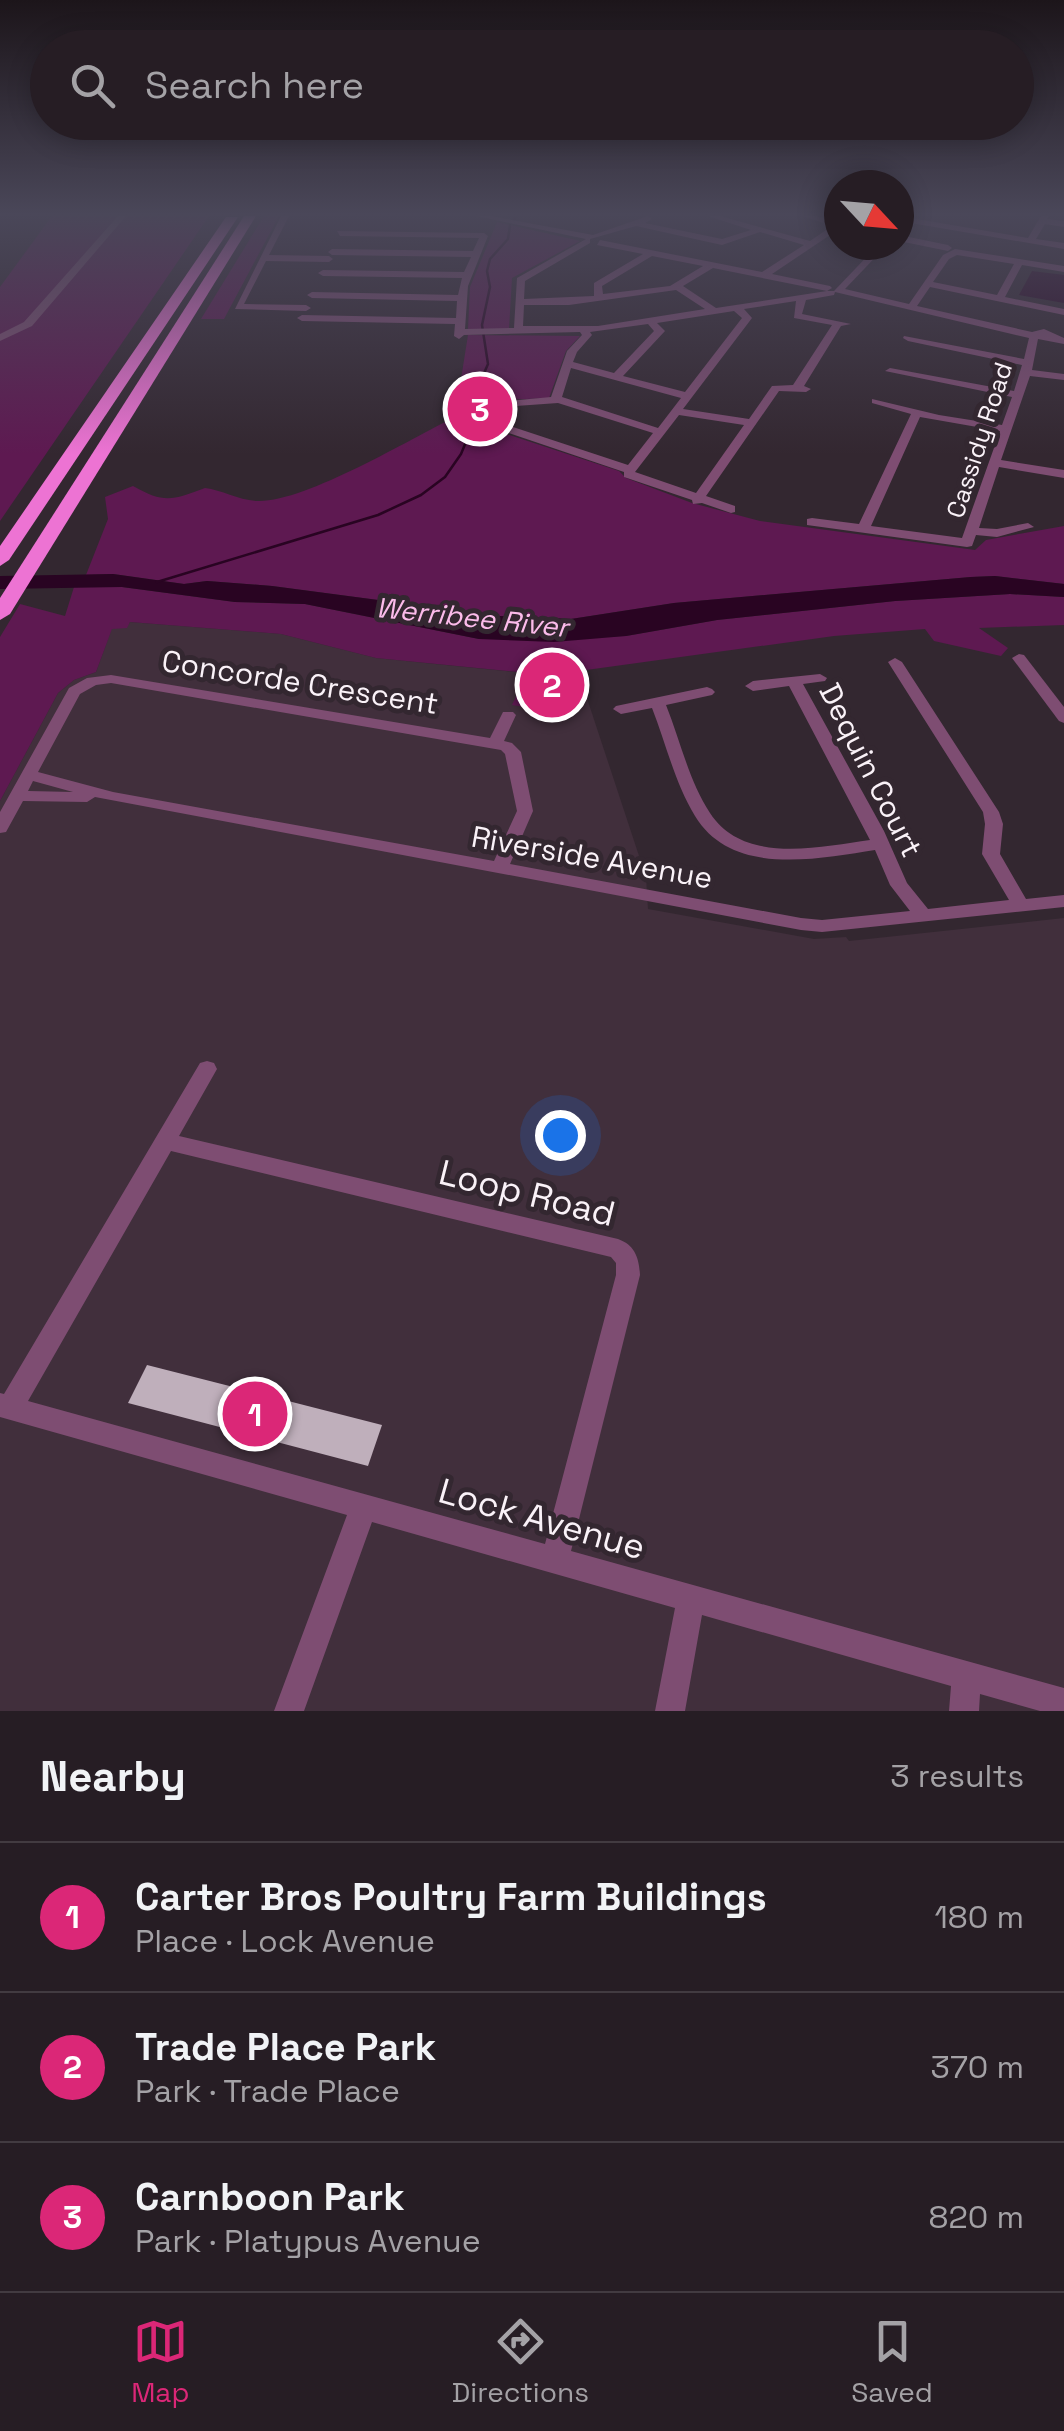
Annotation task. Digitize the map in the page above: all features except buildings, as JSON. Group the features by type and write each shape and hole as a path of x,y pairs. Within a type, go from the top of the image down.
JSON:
{"highway":[{"path":"3,556 179,296"},
{"path":"1,612 200,296"}],"street":[{"path":"0,338 24,327 52,296"},
{"path":"244,296 238,307 302,316 509,332 584,330 809,296"},
{"path":"302,316 312,296"},
{"path":"355,296 463,298 463,330"},
{"path":"519,296 518,327 523,330"},
{"path":"518,302 613,296"},
{"path":"692,296 714,311"},
{"path":"856,296 1064,340"},
{"path":"911,308 920,296"},
{"path":"989,296 1064,312"},
{"path":"697,501 778,386 801,388 842,323 796,316 802,298"},
{"path":"630,470 747,318 737,308"},
{"path":"617,376 660,331 650,321"},
{"path":"558,400 567,364 572,351 586,336 584,330"},
{"name":"Cassidy Road","path":"969,537 1027,367 1041,337"},
{"path":"908,338 1064,377"},
{"path":"567,364 687,396"},
{"path":"890,370 1018,394"},
{"path":"630,470 506,429 511,403 558,400 660,432"},
{"path":"876,401 1006,429"},
{"path":"676,411 751,423"},
{"path":"863,529 916,412"},
{"path":"995,463 1064,474"},
{"path":"630,470 632,477 730,510"},
{"path":"812,522 969,537 1028,527"},
{"path":"1019,658 1064,718"},
{"path":"895,662 991,812 991,854 1020,905"},
{"name":"Dequin Court","path":"753,686 820,678"},
{"name":"Concorde Crescent","path":"0,828 74,691 102,679 496,742"},
{"name":"Dequin Court","path":"794,680 916,916"},
{"path":"621,709 708,692"},
{"path":"657,701 704,818 725,837 779,853 880,844"},
{"path":"500,868 523,818 525,804 513,752 496,742 508,715"},
{"name":"Riverside Avenue","path":"29,775 112,798 813,926 1064,901"},
{"name":"Riverside Avenue","path":"17,796 112,798"},
{"path":"5,1406 207,1069"},
{"name":"Loop Road","path":"165,1141 618,1249 627,1259 628,1275 555,1560"},
{"name":"Lock Avenue","path":"5,1406 1064,1703"},
{"path":"290,1711 363,1509"},
{"path":"670,1711 690,1601"},
{"path":"964,1711 966,1675"}],"shaded area":[{"path":"0,296 154,296 0,521"},
{"path":"215,296 236,296 224,319 201,319"},
{"path":"470,296 511,296 509,329 468,329"},
{"path":"468,335 580,336 566,351 549,398 503,400 500,432 619,471 626,478 692,503 760,521 975,550 986,540 1064,526 1064,584 971,577 674,603 571,619 499,616 272,586 207,581 184,584 113,574 86,575 108,519 105,497 133,486 161,498 205,488 250,500 277,499 328,481 455,417"},
{"path":"74,587 122,587 235,602 305,604 479,639 626,636 717,620 895,601 1010,594 1064,597 1064,625 979,628 1008,648 1001,656 934,641 925,629 834,636 579,671 586,697 530,708 512,705 527,673 376,658 281,634 130,622 127,628 112,629 96,672 74,680 58,693 0,801 0,637 20,604 65,616"},
{"path":"130,622 281,634 376,658 535,674 578,671 646,877 648,909 814,939 846,937 849,941 1064,918 1064,1711 0,1711 0,801 58,693 74,680 96,672 112,628 126,628"}],"water":[{"path":"1024,296 1064,296 1064,303"},
{"name":"Werribee River","path":"113,574 184,584 207,581 272,586 499,616 571,619 674,603 971,577 1064,584 1064,597 1010,594 895,601 554,642 479,639 305,604 235,602 122,587 0,589 0,576"}],"waterway":[{"path":"157,582 378,515 421,495 445,477 461,454 473,425 472,401 488,364 482,325 488,296"}],"place":[{"name":"Carnboon Park","path":"480,409"},
{"name":"Trade Place Park","path":"552,685"},
{"name":"Carter Bros Poultry Farm Buildings","path":"255,1414"}]}
